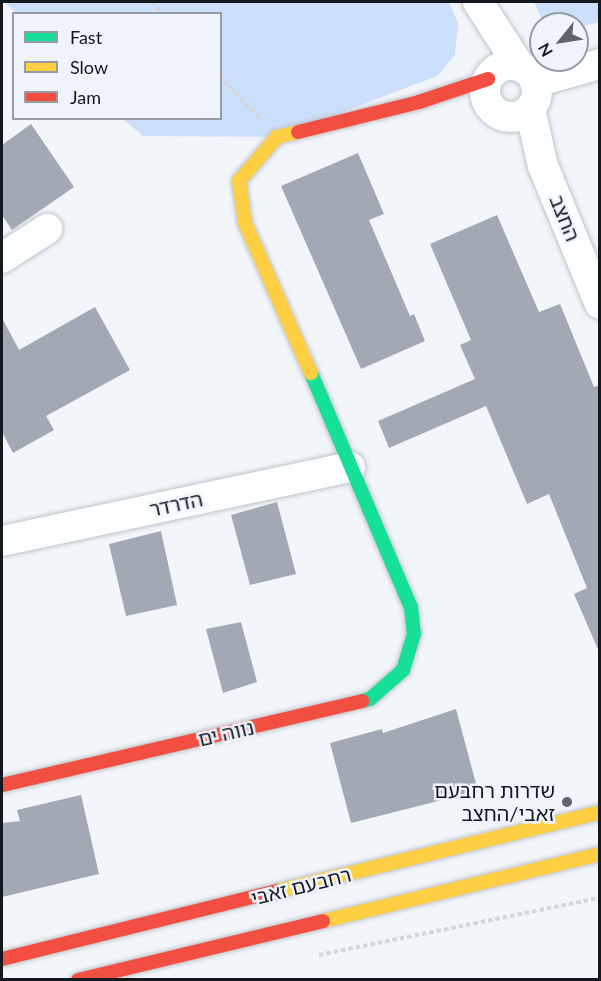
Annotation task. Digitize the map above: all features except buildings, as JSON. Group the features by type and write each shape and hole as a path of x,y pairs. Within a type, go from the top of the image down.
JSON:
{"street":[{"path":"350,467 245,223 239,181 277,137 419,102 508,90 600,64"},
{"name":"החצב","path":"508,90 543,166 600,304"},
{"path":"2,258 47,229"},
{"name":"הדרדר","path":"2,541 350,467"},
{"name":"נווה ים","path":"2,786 370,699 403,670 414,634 411,607 401,577 350,467"},
{"name":"רחבעם זאבי","path":"2,959 600,813"},
{"name":"רחבעם זאבי","path":"78,980 600,854"}],"path":[{"path":"222,78 277,137"},
{"path":"312,956 600,898"}],"shaded area":[{"path":"5,2 449,2 458,23 455,55 437,76 277,137 143,136 124,120 222,120 222,12 15,12"},
{"path":"534,2 599,2 599,22 589,25 589,12 539,12"}],"traffic: fast":[{"path":"311,373 411,607 414,634 403,670 370,699 362,701"}],"traffic: slow":[{"path":"298,132 277,137 239,181 245,223 311,373"},
{"path":"277,891 600,812"},
{"path":"323,921 600,854"}],"traffic: jam":[{"path":"298,132 419,102 488,79"},
{"path":"2,785 362,701"},
{"path":"2,959 277,891"},
{"path":"78,980 323,921"}],"place":[{"name":"שדרות רחבעם זאבי/החצב","path":"567,802"}]}
